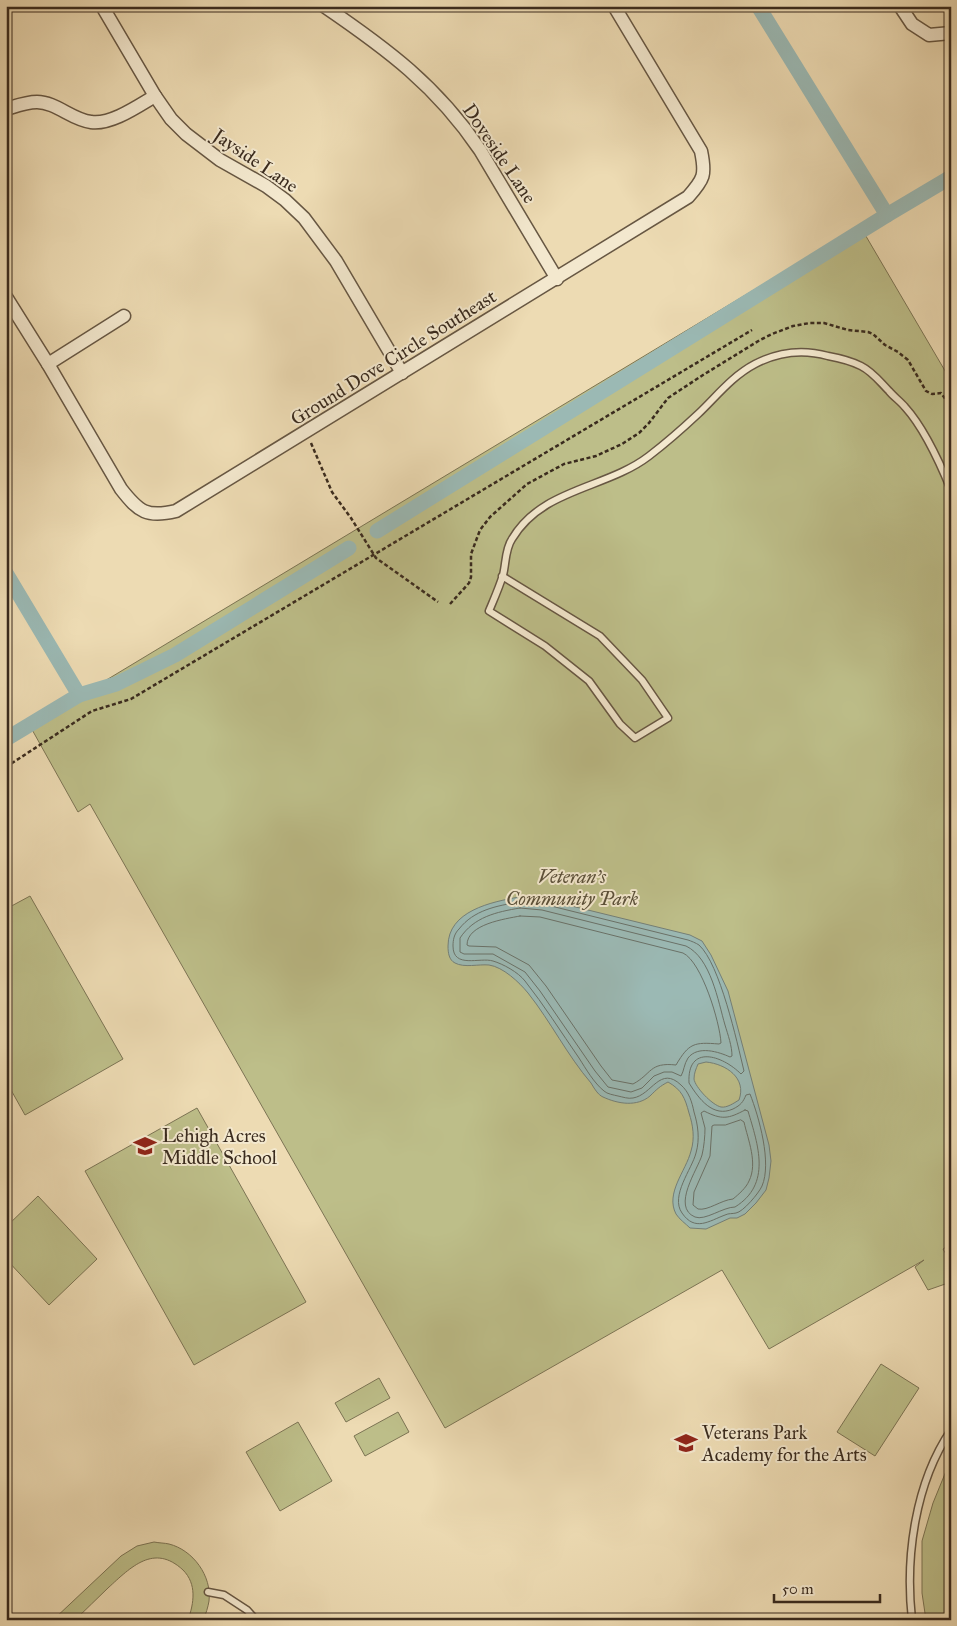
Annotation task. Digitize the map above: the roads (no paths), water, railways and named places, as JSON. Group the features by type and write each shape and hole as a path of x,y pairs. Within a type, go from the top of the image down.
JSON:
{"street":[{"name":"Jayside Lane","path":"102,6 155,96 171,119 186,134 220,160 266,186 285,200 304,218 336,261 402,373"},
{"name":"Doveside Lane","path":"324,6 372,38 408,67 441,100 480,150 557,279"},
{"name":"Ground Dove Circle Southeast","path":"6,297 48,364 121,489 132,503 144,512 160,515 176,511 557,279 688,197 700,184 704,169 701,151 614,6"},
{"path":"900,6 912,24 929,35 951,33"},
{"path":"6,109 38,102 54,107 75,118 92,123 113,119 155,96"},
{"path":"48,364 124,316"}],"lane":[{"path":"502,576 600,636 642,680 668,718 635,738 620,724 589,681 545,646 489,611 502,576 510,541 532,514 559,497 630,469 647,458 699,414 738,376 754,365 787,353 805,352 835,357 861,366 875,376 906,408 919,426 951,490"},
{"path":"912,1620 909,1596 911,1539 920,1499 934,1461 951,1430"},
{"path":"208,1592 224,1595 247,1610 256,1620"}],"water":[{"path":"519,897 543,899 690,935 702,941 711,955 728,991 769,1145 771,1161 766,1190 745,1214 737,1218 730,1218 706,1229 690,1228 676,1214 673,1198 688,1159 693,1136 692,1122 686,1103 677,1088 668,1082 645,1099 633,1103 615,1101 601,1096 574,1061 536,1004 515,980 494,966 463,965 451,960 448,946 450,934 455,924 463,916 484,905","holes":["713,1063 727,1069 733,1074 740,1085 739,1100 728,1106 717,1106 701,1091 695,1082 694,1075 698,1064"]}],"waterway":[{"path":"758,6 887,215 951,177"},
{"path":"377,531 887,215"},
{"path":"79,695 116,684 175,655 349,548"},
{"path":"6,573 79,695 6,739"}],"place":[{"name":"Lehigh Acres Middle School","path":"145,1146"},
{"name":"Veterans Park Academy for the Arts","path":"686,1443"}],"park label":[{"name":"Veteran's Community Park","path":"572,887"}]}
